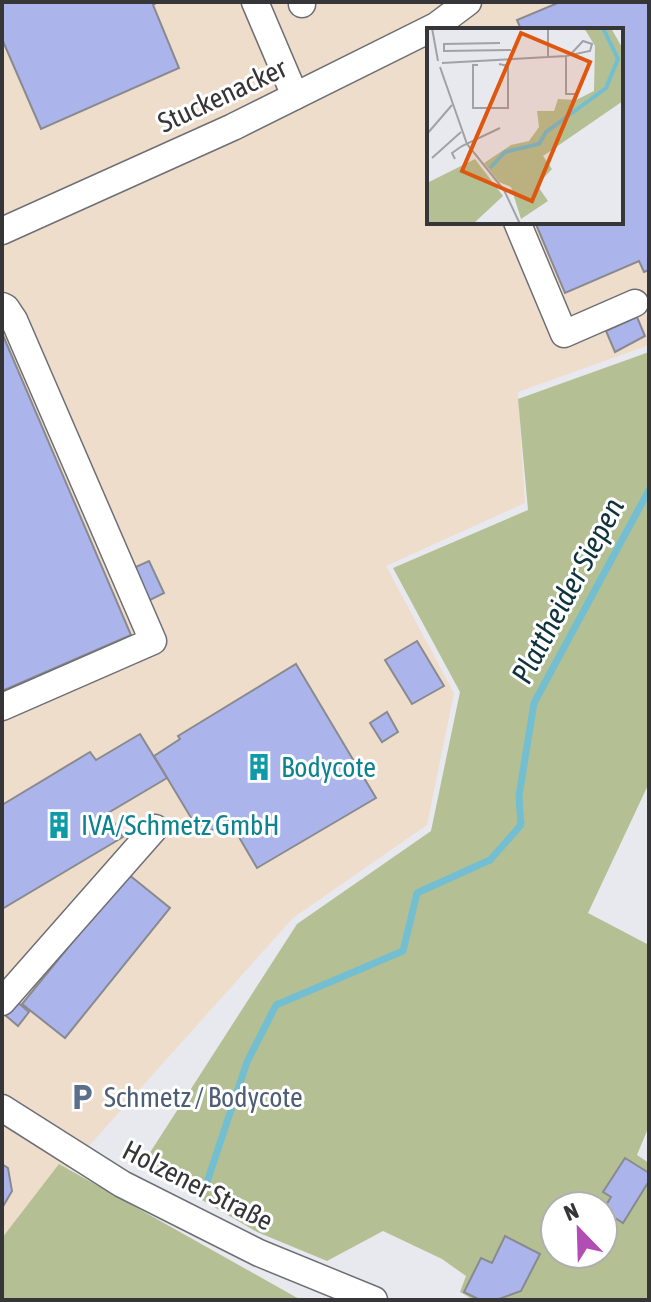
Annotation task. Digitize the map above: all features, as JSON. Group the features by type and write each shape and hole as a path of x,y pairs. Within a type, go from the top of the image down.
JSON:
{"street":[{"path":"255,2 295,96"},
{"name":"Stuckenacker","path":"437,28 465,3"},
{"name":"Stuckenacker","path":"2,231 427,33"},
{"path":"518,224 564,334 635,303"},
{"path":"2,306 14,320 153,641 2,707"},
{"path":"2,1002 155,828"},
{"name":"Holzener Straße","path":"2,1108 122,1184 259,1253 374,1300"}],"shaded area":[{"path":"2,2 649,2 649,345 518,392 525,503 386,566 454,693 427,825 293,918 2,1243"}],"green space":[{"path":"649,352 649,783 588,913 649,945 649,1126 637,1155 649,1163 649,1300 474,1300 460,1292 466,1276 442,1259 383,1231 327,1261 257,1232 142,1165 297,924 431,831 460,692 393,568 528,510 518,399"},
{"path":"59,1164 301,1300 2,1300 2,1238"}],"building":[{"path":"2,2 158,2 153,5 179,68 41,129 2,39"},
{"path":"560,2 649,2 649,270 644,272 639,261 565,293 536,224 623,224 623,28 517,28 520,27 517,20"},
{"path":"637,317 645,336 615,352 606,331"},
{"path":"2,333 131,635 2,691"},
{"path":"149,561 164,593 144,603 129,570"},
{"path":"417,641 444,686 412,704 385,660"},
{"name":"Bodycote","path":"296,664 376,798 257,868 229,820 202,836 154,756 180,739 178,736"},
{"path":"387,712 398,732 382,742 370,723"},
{"name":"IVA/Schmetz GmbH","path":"140,734 167,778 108,813 123,837 2,909 2,805 90,752 96,760"},
{"name":"IVA/Schmetz GmbH","path":"128,874 170,908 65,1038 22,1004"},
{"path":"16,1001 29,1012 18,1026 5,1015"},
{"path":"625,1158 649,1173 649,1181 623,1223 619,1220 619,1190 604,1190"},
{"path":"2,1164 8,1168 12,1191 2,1208"},
{"path":"505,1236 539,1253 521,1291 496,1300 480,1300 464,1292 481,1258 492,1263"}],"waterway":[{"name":"Plattheider Siepen","path":"207,1182 247,1062 276,1005 403,951 417,893 490,860 521,825 519,796 534,703 649,490"}],"place":[{"name":"Bodycote","path":"259,767"},
{"name":"IVA/Schmetz GmbH","path":"59,825"},
{"name":"Schmetz / Bodycote","path":"82,1097"}]}
